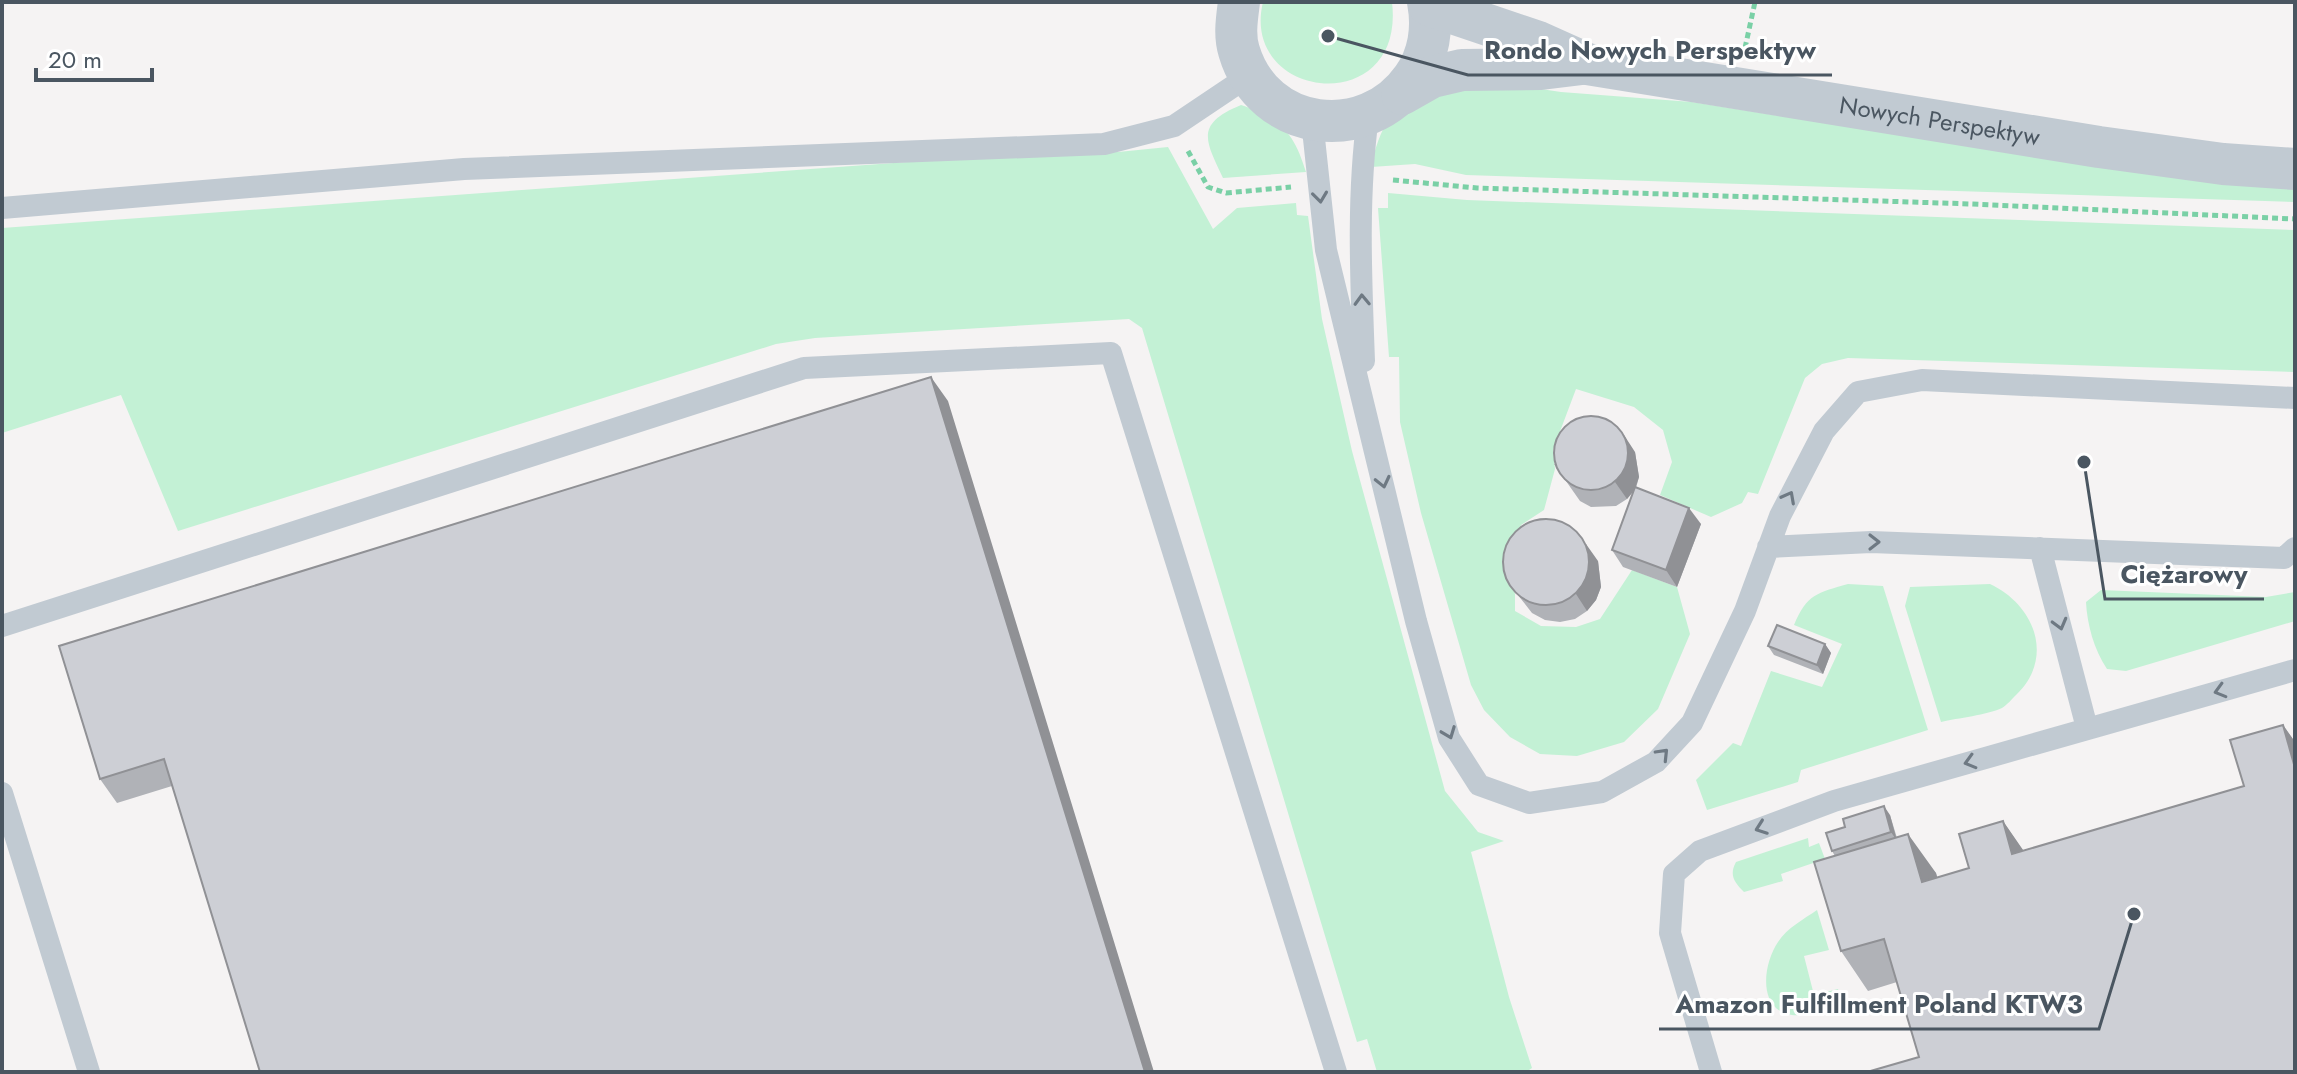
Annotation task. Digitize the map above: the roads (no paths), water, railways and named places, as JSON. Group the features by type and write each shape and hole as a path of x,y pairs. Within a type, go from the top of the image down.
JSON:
{"street":[{"path":"1239,2 1236,23 1239,50 1250,75 1266,95 1288,111 1312,120"},
{"path":"1385,105 1420,68 1430,37 1428,4"},
{"name":"Nowych Perspektyw","path":"1428,4 1538,42 1587,64 2099,147 2223,164 2295,169"},
{"name":"Nowych Perspektyw","path":"1312,120 1341,122 1385,105 1432,77 1462,70 1541,69 1587,64"}],"lane":[{"path":"2,208 464,169 1104,144 1174,126 1250,75"},
{"path":"1365,406 1360,260 1361,181 1385,105"},
{"path":"1312,120 1326,250 1416,621 1449,738 1479,785 1529,803 1602,792 1656,762 1692,723 1745,611 1780,516 1824,431 1858,392 1922,380 2295,398"},
{"path":"2,626 804,368 1111,353 1336,1072"},
{"path":"1768,547 1871,542 2284,558 2295,548"},
{"path":"2040,548 2087,728"},
{"path":"1711,1072 1670,933 1674,874 1700,851 1834,801 2295,670"},
{"path":"2,793 89,1072"}],"place":[{"name":"Rondo Nowych Perspektyw","path":"1328,36"},
{"name":"Ciężarowy","path":"2084,462"},
{"name":"Amazon Fulfillment Poland KTW3","path":"2134,914"}]}
